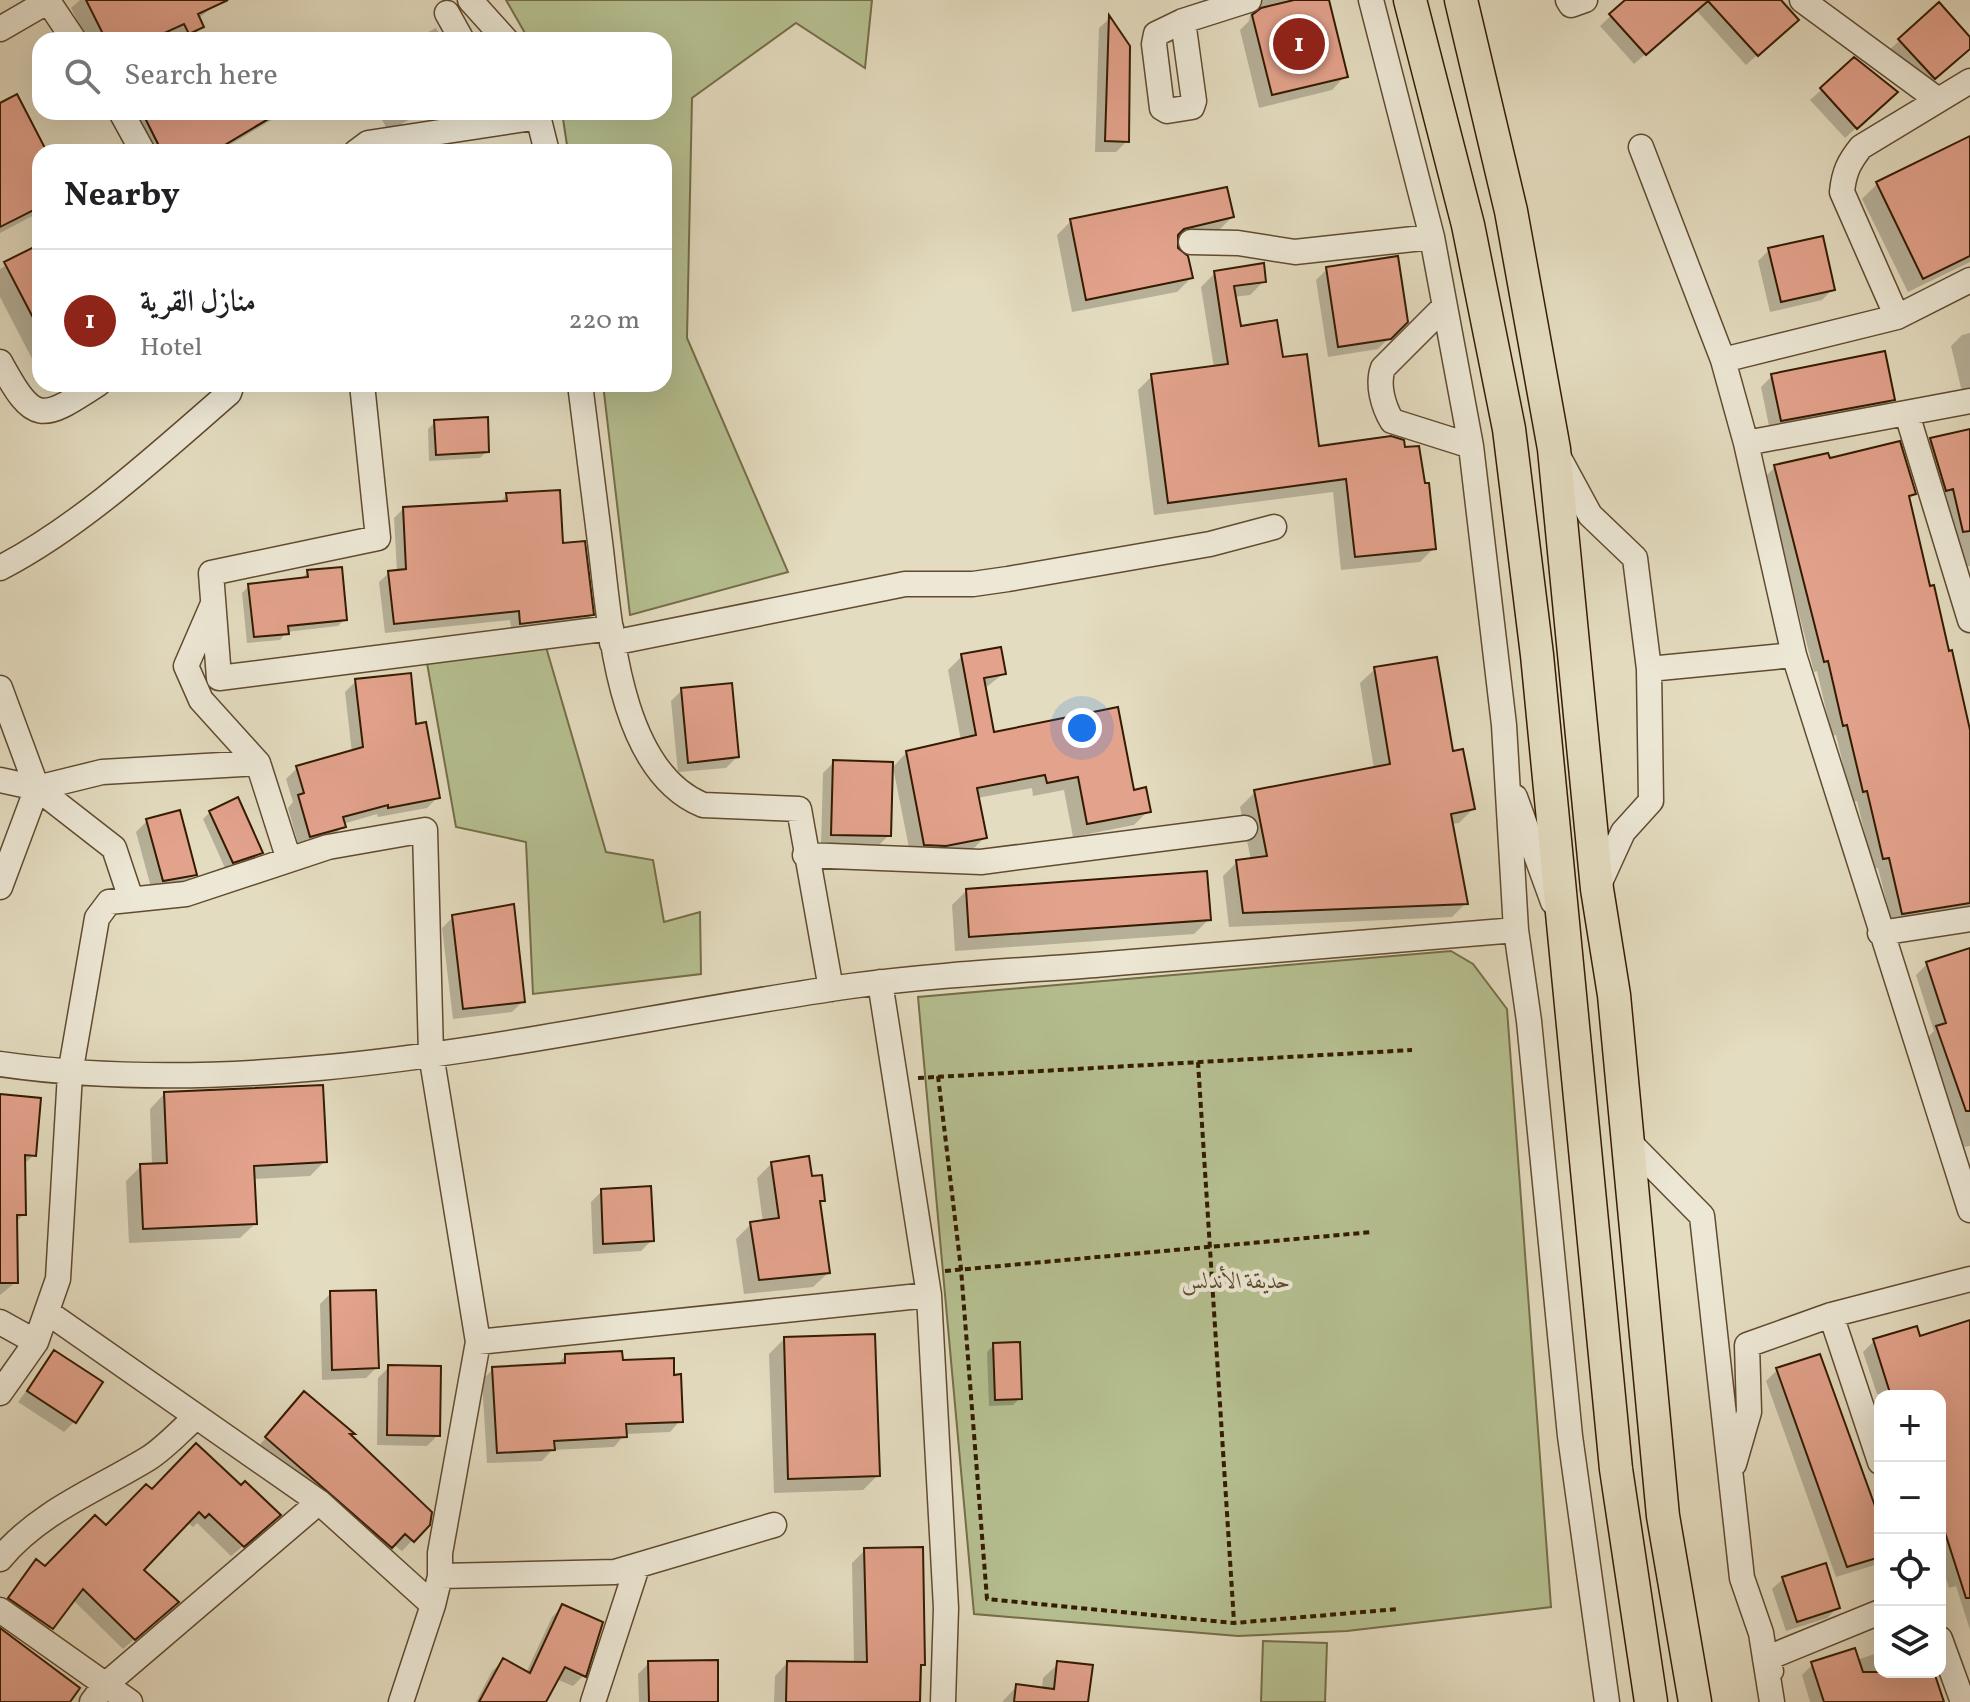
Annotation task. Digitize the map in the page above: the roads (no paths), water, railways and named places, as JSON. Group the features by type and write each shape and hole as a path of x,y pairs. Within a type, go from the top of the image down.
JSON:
{"main road":[{"path":"1410,0 1468,225 1509,429 1537,655 1560,923 1616,1469 1651,1702"},
{"path":"1461,0 1511,211 1554,449 1597,889 1614,995 1663,1516 1695,1702"}],"street":[{"path":"0,29 49,0 69,32"},
{"path":"470,0 499,32"},
{"path":"1371,0 1432,237 1471,446 1507,772 1516,930 1529,1021 1570,1436 1607,1702"},
{"path":"1568,0 1571,5 1585,0"},
{"path":"1802,0 1938,100"},
{"path":"1183,21 1232,2"},
{"path":"447,13 458,32"},
{"path":"1897,317 1842,192 1843,177 1848,162 1861,147 1970,81"},
{"path":"125,120 139,144"},
{"path":"367,144 487,120"},
{"path":"539,120 545,144"},
{"path":"1641,147 1723,360 1746,443 1794,655 1970,1210"},
{"path":"1191,242 1238,243 1295,252 1432,237"},
{"path":"1723,360 1897,317 1970,280"},
{"path":"1444,307 1383,368 1379,378 1386,412 1392,421 1471,446"},
{"path":"0,362 22,401 41,412 62,407 85,392"},
{"path":"0,568 33,551 172,443 229,392"},
{"path":"363,392 378,538 211,573 219,678 612,636 905,584 996,581 1210,544 1274,527"},
{"path":"581,392 615,664 642,743 673,787 703,805 799,809 831,989"},
{"path":"1746,443 1970,401"},
{"path":"1907,414 1964,582 1970,620"},
{"path":"1554,449 1590,515 1635,558 1649,669 1651,801 1623,832 1597,889"},
{"path":"213,602 186,666 201,700 258,763 289,860"},
{"path":"1649,669 1794,655"},
{"path":"0,688 37,788 0,887"},
{"path":"37,788 102,772 258,763"},
{"path":"1507,772 1560,923"},
{"path":"0,780 37,788 114,848 131,899"},
{"path":"805,855 981,862 1245,828"},
{"path":"0,1393 36,1342 58,1279 70,1074 97,918 109,902 186,894 328,847 425,830 431,1054 478,1342 440,1553 440,1576 401,1702"},
{"path":"1880,933 1970,919"},
{"path":"0,1064 70,1074 181,1076 307,1068 431,1054 880,982 1516,930"},
{"path":"880,982 928,1284 946,1608 943,1702"},
{"path":"1626,1139 1702,1216 1742,1578 1761,1633 1772,1702"},
{"path":"1731,1474 1749,1412 1747,1345 1831,1315 1970,1279"},
{"path":"478,1342 928,1284"},
{"path":"47,1312 319,1502 433,1605"},
{"path":"1831,1315 1874,1444"},
{"path":"0,1322 36,1342"},
{"path":"0,1559 15,1542 59,1506 152,1456 196,1417"},
{"path":"99,1694 319,1502"},
{"path":"440,1576 615,1572 774,1525"},
{"path":"593,1702 637,1567"},
{"path":"0,1610 99,1694 130,1702"},
{"path":"1765,1659 1874,1614"},
{"path":"1946,1655 1963,1702"},
{"path":"1765,1659 1786,1702"}],"place":[{"name":"منازل القرية","path":"1299,44"}],"park label":[{"name":"حديقة الأندلس","path":"1236,1282"}]}
